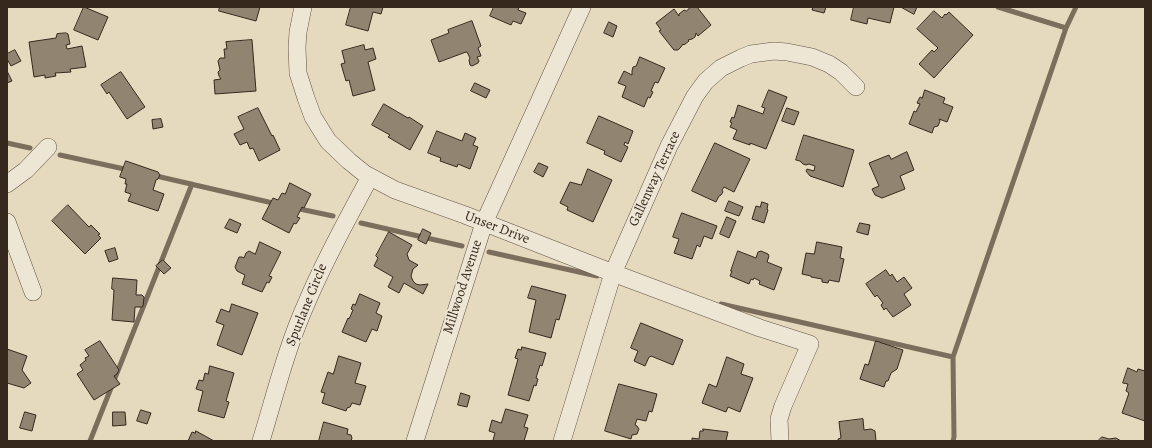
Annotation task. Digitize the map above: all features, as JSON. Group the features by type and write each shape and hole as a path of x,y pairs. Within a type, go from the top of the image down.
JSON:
{"street":[{"name":"Unser Drive","path":"303,7 298,32 298,73 313,117 328,141 349,161 370,177 395,190 613,273 760,328 810,344 783,406 779,419 780,441"},
{"name":"Millwood Avenue","path":"415,441 484,223 582,7"},
{"name":"Gallenway Terrace","path":"562,441 613,273 670,146 695,96 706,81 721,68 741,58 751,54 774,51 812,57 829,64 841,72 856,87"},
{"path":"7,184 26,170 48,147"},
{"name":"Spurlane Circle","path":"261,441 292,341 306,303 331,249 370,177"},
{"path":"7,222 33,292"}],"building":[{"path":"84,7 108,17 98,40 74,30"},
{"path":"220,7 260,7 256,21 219,11"},
{"path":"351,7 383,7 381,14 373,12 368,31 346,25"},
{"path":"494,7 519,7 518,10 526,13 521,24 513,21 511,25 490,16"},
{"path":"691,7 697,7 711,25 698,36 696,33 695,37 688,40 689,41 684,45 683,44 678,50 674,50 659,31 661,30 656,23 674,9 679,16 679,14 684,10 686,11"},
{"path":"813,7 826,7 824,13 812,10"},
{"path":"854,7 894,7 890,23 868,18 867,24 851,20"},
{"path":"901,7 917,7 914,14"},
{"path":"934,11 942,18 949,12 973,35 934,78 919,64 932,50 934,52 938,48 917,29"},
{"path":"472,21 481,46 478,48 481,56 477,57 479,61 478,63 472,66 470,65 470,58 467,52 439,62 431,40 449,33 448,30"},
{"path":"609,22 617,26 613,37 604,33"},
{"path":"57,34 68,34 70,44 66,45 67,49 82,46 86,67 70,69 71,72 55,73 56,76 45,78 45,75 34,77 29,42 56,38"},
{"path":"252,40 256,91 215,94 214,80 221,79 218,72 220,70 218,61 220,58 225,58 224,49 227,49 226,42"},
{"path":"364,45 365,50 373,48 376,59 368,62 375,90 353,96 349,80 346,81 341,64 345,63 342,51"},
{"path":"15,50 21,61 11,66 7,59 7,54"},
{"path":"640,57 665,68 658,83 655,82 651,91 653,92 650,98 648,97 644,107 622,97 626,86 618,83 624,71 632,75 633,67 636,66"},
{"path":"7,71 12,81 7,83"},
{"path":"121,72 145,107 127,119 109,92 107,94 101,85"},
{"path":"475,83 490,90 486,98 471,91"},
{"path":"769,90 787,97 766,149 733,139 737,130 730,127 732,123 730,122 732,117 734,118 738,105 763,114 765,108 762,107"},
{"path":"925,90 945,98 943,103 953,107 947,122 939,119 940,121 938,126 934,127 932,133 909,124 914,111 916,112 920,104 917,103 920,97 922,98"},
{"path":"384,104 423,126 410,150 388,137 390,135 372,125"},
{"path":"258,108 280,150 259,161 253,148 250,149 247,142 240,145 234,134 244,129 238,117"},
{"path":"787,108 799,112 794,125 782,121"},
{"path":"599,116 633,131 628,144 625,142 624,145 628,147 621,162 604,154 605,151 587,143"},
{"path":"161,119 163,127 153,129 152,120"},
{"path":"437,131 462,141 465,133 476,138 473,145 478,147 470,169 458,164 457,167 440,161 441,158 428,153"},
{"path":"804,135 854,150 843,187 810,176 806,171 807,169 814,171 815,166 809,164 806,165 796,160"},
{"path":"715,143 750,159 734,192 724,187 722,190 723,192 716,202 692,191"},
{"path":"907,152 914,170 900,176 905,189 882,198 875,195 872,189 879,186 869,163 889,155 891,159"},
{"path":"126,161 158,172 160,175 156,180 153,190 164,194 158,211 128,201 131,194 125,192 127,184 125,184 126,179 120,177"},
{"path":"539,163 548,167 543,177 534,172"},
{"path":"588,169 612,180 593,222 567,210 568,207 560,203 570,182 581,185"},
{"path":"290,183 311,194 304,208 302,207 297,217 300,218 296,224 294,223 289,233 262,219 273,198 278,200 282,193 285,194"},
{"path":"729,201 743,207 739,216 725,211"},
{"path":"762,202 768,204 768,210 764,223 752,219 756,206 760,207"},
{"path":"68,205 89,227 91,225 100,234 98,235 101,238 85,254 52,221"},
{"path":"682,213 717,226 712,239 704,236 700,247 697,245 692,259 674,253 679,239 673,237"},
{"path":"727,217 736,221 729,238 720,234"},
{"path":"230,219 241,224 237,233 225,228"},
{"path":"860,223 870,225 868,235 857,232"},
{"path":"423,229 431,233 426,244 418,240"},
{"path":"389,232 412,245 407,254 409,260 418,265 413,269 411,276 416,284 428,284 423,294 404,283 399,293 388,287 393,277 374,266 378,258 376,256"},
{"path":"260,242 281,252 269,276 272,277 269,283 267,282 262,292 242,284 245,275 237,271 235,267 239,257 244,258 246,253 249,251 255,254"},
{"path":"817,242 842,247 840,258 844,259 839,282 829,280 828,283 822,282 822,279 802,274 806,253 814,254"},
{"path":"115,248 118,259 109,262 105,251"},
{"path":"738,251 756,258 758,252 761,251 768,254 769,256 767,262 782,268 774,290 759,284 760,281 754,278 753,280 751,279 749,284 730,276"},
{"path":"163,260 171,268 164,274 156,266"},
{"path":"886,270 890,276 892,274 897,282 904,277 912,288 904,294 911,305 893,317 886,308 884,310 881,305 883,303 877,295 875,297 866,284"},
{"path":"113,278 137,280 136,295 142,295 144,297 143,306 135,307 134,322 112,320 114,290 112,289"},
{"path":"532,286 566,295 559,320 556,319 551,338 529,332 536,300 528,298"},
{"path":"360,294 380,303 376,313 382,316 377,331 372,329 366,342 342,332 353,310 351,309 353,304 355,305"},
{"path":"232,304 258,313 242,355 217,345 224,325 216,322 221,309 229,312"},
{"path":"641,323 683,340 673,365 651,356 649,357 645,366 634,361 638,351 631,348"},
{"path":"100,341 119,370 114,376 120,384 94,400 77,374 83,370 80,365 86,360 85,358 89,356 85,350"},
{"path":"876,341 903,350 897,369 891,373 884,387 860,379 865,364 868,365"},
{"path":"522,347 546,353 542,366 540,365 536,378 538,379 536,386 534,385 529,401 508,395 518,359 515,358 518,349 521,350"},
{"path":"7,349 27,356 22,370 31,383 24,388 7,383"},
{"path":"339,356 361,363 355,383 366,386 360,405 352,403 346,411 322,403 325,393 321,392 328,372 333,374"},
{"path":"727,357 744,364 741,374 753,378 740,412 728,407 726,412 702,403 709,384 716,387"},
{"path":"210,366 234,373 226,401 229,402 224,418 198,411 203,391 196,389 199,380 203,381 205,373 208,374"},
{"path":"1128,368 1137,372 1138,369 1145,371 1145,421 1122,413 1129,393 1126,391 1128,384 1123,383"},
{"path":"619,384 657,394 652,412 649,411 646,421 637,419 635,425 639,429 637,434 632,435 631,439 605,431"},
{"path":"461,393 470,396 467,407 458,405"},
{"path":"506,409 528,415 524,427 528,428 524,441 493,440 495,433 489,431 492,420 501,423"},
{"path":"141,410 151,413 147,424 137,421"},
{"path":"25,412 36,415 32,431 20,428"},
{"path":"113,412 125,412 126,425 113,426"},
{"path":"863,419 864,430 871,429 875,431 876,441 838,441 838,439 841,438 839,422"},
{"path":"324,422 348,429 347,434 351,435 351,441 319,441"},
{"path":"703,429 728,432 726,441 692,441 692,438 699,439 700,431 703,431"},
{"path":"196,431 214,441 188,441 192,432 195,433"},
{"path":"1102,437 1109,439 1116,438 1121,441 1099,441"}],"waterway":[{"path":"998,7 1066,28"},
{"path":"953,441 953,357 1066,28 1076,7"},
{"path":"7,143 30,148"},
{"path":"60,155 129,170"},
{"path":"152,175 277,204"},
{"path":"90,441 192,184"},
{"path":"295,208 333,216"},
{"path":"361,223 462,246"},
{"path":"489,252 597,276"},
{"path":"721,304 953,357"}]}
